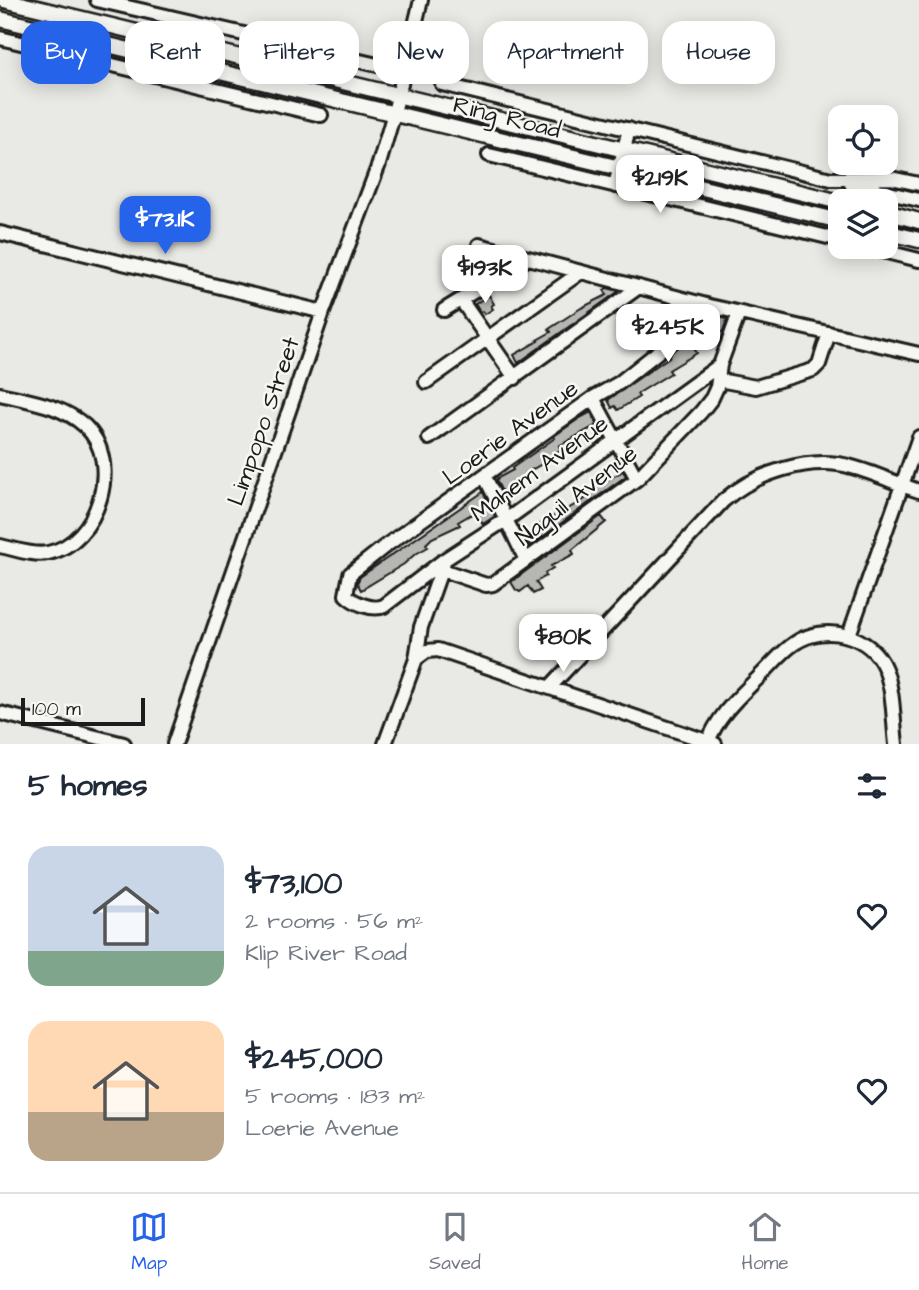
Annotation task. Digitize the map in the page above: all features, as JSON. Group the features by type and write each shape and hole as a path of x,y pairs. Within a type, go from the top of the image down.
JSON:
{"main road":[{"name":"Ring Road","path":"4,0 125,30"},
{"name":"Ring Road","path":"0,19 125,49"},
{"name":"Ring Road","path":"225,54 828,198"},
{"name":"Ring Road","path":"225,73 828,218"},
{"path":"898,215 919,220"},
{"path":"898,235 919,240"}],"street":[{"path":"97,0 373,64"},
{"name":"Limpopo Street","path":"174,744 323,312 379,164 399,95 421,0"},
{"path":"0,38 125,68"},
{"path":"193,84 321,115"},
{"name":"Ring Road","path":"442,84 919,200"},
{"path":"615,186 629,129"},
{"name":"Ring Road","path":"489,155 828,237"},
{"name":"Ring Road","path":"831,179 891,178 919,184"},
{"path":"0,233 323,312"},
{"path":"478,246 739,313 919,354"},
{"path":"898,255 919,260"},
{"path":"444,310 527,259"},
{"path":"426,382 581,272"},
{"path":"429,438 639,287"},
{"path":"461,300 515,377"},
{"name":"Loerie Avenue","path":"383,606 375,608 348,597 345,589 350,574 593,398 619,383 707,314 703,304"},
{"name":"Naguil Avenue","path":"443,565 489,585 637,479 708,404 719,380 720,365 739,313"},
{"path":"719,380 756,387 813,370 819,364 829,333"},
{"name":"Mahem Avenue","path":"383,606 720,365"},
{"path":"0,394 56,408 83,424 94,438 103,475 98,506 87,527 76,538 44,554 0,546"},
{"path":"593,398 637,479"},
{"path":"849,635 919,437"},
{"path":"550,687 723,501 749,483 794,468 823,463 851,467 919,491"},
{"path":"485,477 526,560"},
{"path":"385,744 416,659 421,627 443,565"},
{"path":"416,659 427,650 438,650 710,743 717,722 726,709 789,647 816,634 834,632 849,635 870,649 884,666 890,683 896,744"},
{"path":"0,713 124,744"}],"building":[{"path":"607,288 619,291 518,363 514,355 551,332 549,329 581,308 607,295 604,290"},
{"path":"489,295 494,304 491,306 493,309 485,314 480,312 475,304"},
{"path":"719,317 727,319 723,331 702,344 695,350 697,353 669,370 671,373 637,394 639,397 618,410 615,406 612,408 608,400"},
{"path":"591,412 597,425 559,446 561,450 555,453 556,456 526,473 528,475 513,483 515,488 503,494 496,480 498,478 513,470 512,468 555,438 554,436"},
{"path":"623,471 626,476 530,546 525,537 533,533 531,530 553,516 555,520 585,499 583,494"},
{"path":"483,492 495,516 483,524 477,513 470,515 458,522 460,525 432,538 426,544 428,547 404,564 361,590 357,583 360,577"},
{"path":"601,516 606,522 572,550 574,554 551,566 553,568 545,573 546,576 536,582 541,590 533,594 528,586 520,592 516,590 511,582"}]}
